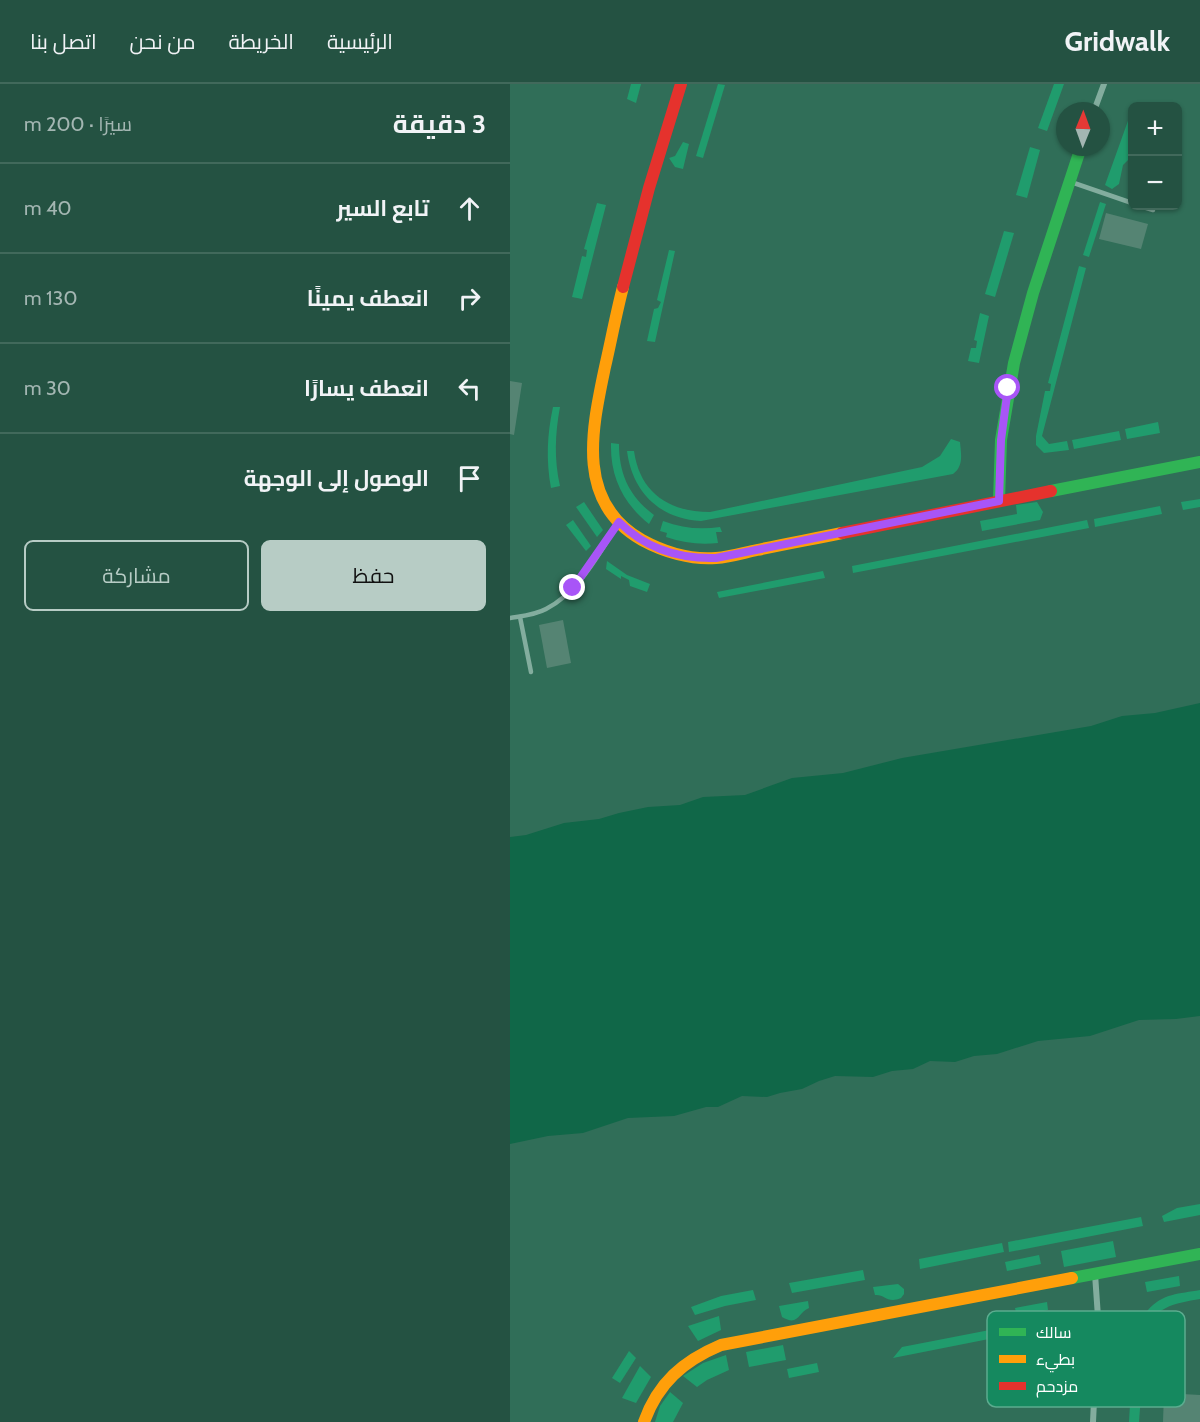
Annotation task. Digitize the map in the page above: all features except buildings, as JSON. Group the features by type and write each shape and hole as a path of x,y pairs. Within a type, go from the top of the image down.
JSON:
{"street":[{"path":"681,84 626,273 607,355 593,435 592,454 597,483 606,503 619,522 637,538 667,553 682,557 716,558 1200,462"},
{"path":"1097,102 1104,84"},
{"path":"999,501 1001,440 1008,388 1021,336 1078,156"},
{"path":"644,1422 653,1399 669,1377 693,1357 721,1345 1200,1254"},
{"path":"1095,1274 1098,1311"},
{"path":"1093,1422 1094,1407"}],"lane":[{"path":"1068,181 1128,202"},
{"path":"510,618 544,610 565,597 585,573 619,522"},
{"path":"520,616 531,672"}],"shaded area":[{"path":"631,84 641,84 636,103 627,99"},
{"path":"718,84 725,85 703,158 696,156"},
{"path":"1054,84 1064,84 1047,131 1038,128"},
{"path":"1128,121 1128,160 1123,165 1119,184 1112,189 1105,185"},
{"path":"683,142 689,144 683,169 675,167 669,158 675,156"},
{"path":"1030,147 1040,150 1027,198 1016,195"},
{"path":"1100,202 1106,204 1089,257 1083,255"},
{"path":"597,203 606,205 582,299 572,297 582,256 586,257 587,250 584,249"},
{"path":"1004,231 1014,233 995,297 985,294"},
{"path":"669,250 675,251 655,342 647,341 654,309 658,308 661,302 657,300"},
{"path":"1079,266 1086,268 1042,436 1049,444 1067,441 1069,450 1044,453 1036,445 1036,436 1045,391 1050,391 1051,384 1048,383"},
{"path":"980,313 989,316 979,363 968,361 971,348 976,348 977,341 974,340"},
{"path":"553,407 560,407 556,446 560,486 551,488 548,448"},
{"path":"1158,422 1160,433 1127,439 1125,429"},
{"path":"1119,431 1121,440 1074,449 1072,440"},
{"path":"951,439 960,442 961,455 959,467 953,474 701,521 672,515 660,509 650,500 635,479 627,451 634,451 637,466 643,478 659,497 682,508 710,512 922,467 940,456"},
{"path":"611,443 619,444 621,466 632,493 654,515 649,524 632,507 620,488 613,467"},
{"path":"1200,499 1200,507 1183,510 1181,502"},
{"path":"584,502 603,530 597,537 576,507"},
{"path":"1037,502 1043,512 1040,520 982,531 980,521 1017,514 1016,505"},
{"path":"1160,506 1162,514 1095,527 1094,519"},
{"path":"573,520 591,546 586,551 566,525"},
{"path":"1087,520 1089,528 853,573 852,566"},
{"path":"663,521 691,528 720,527 722,532 716,532 718,543 686,542 666,537 667,533 660,531"},
{"path":"607,561 627,575 650,584 647,592 630,586 629,580 621,576 621,579 606,569"},
{"path":"823,571 825,578 719,598 717,592"},
{"path":"1200,703 1200,1016 1139,1020 1090,1036 1038,1041 997,1054 974,1056 955,1062 930,1061 913,1069 892,1071 873,1077 835,1076 802,1089 767,1097 742,1096 718,1107 706,1107 674,1116 628,1118 583,1133 548,1136 510,1144 510,837 526,835 564,823 599,819 648,807 680,805 703,797 745,795 792,778 843,773 902,758 1091,726 1122,716 1155,713"},
{"path":"1200,1204 1200,1215 1164,1222 1162,1216 1177,1208"},
{"path":"1141,1217 1143,1226 1009,1252 1008,1242"},
{"path":"1113,1241 1116,1257 1064,1267 1061,1251"},
{"path":"1002,1243 1004,1252 920,1269 919,1259"},
{"path":"1039,1255 1041,1264 1007,1271 1005,1262"},
{"path":"863,1270 865,1280 792,1293 789,1283"},
{"path":"1179,1276 1180,1286 1147,1292 1145,1282"},
{"path":"898,1284 904,1289 901,1298 892,1300 875,1295 873,1287"},
{"path":"753,1290 756,1300 695,1315 691,1307 721,1296"},
{"path":"1200,1290 1200,1299 1182,1302 1162,1311 1148,1311 1160,1300 1172,1295"},
{"path":"808,1301 809,1308 795,1320 782,1317 779,1306"},
{"path":"1047,1302 1048,1310 1016,1311 1015,1308"},
{"path":"719,1316 721,1330 698,1341 688,1326"},
{"path":"987,1331 987,1339 893,1358 902,1347"},
{"path":"783,1345 786,1360 749,1367 746,1352"},
{"path":"629,1351 636,1358 620,1383 612,1378"},
{"path":"726,1355 729,1370 697,1387 683,1376 703,1363"},
{"path":"817,1363 819,1372 789,1378 787,1369"},
{"path":"640,1366 651,1377 636,1403 622,1398"},
{"path":"670,1392 683,1403 673,1422 655,1422 660,1406"},
{"path":"1130,1407 1140,1407 1139,1422 1129,1422"}],"traffic: fast":[{"path":"999,501 1001,440 1014,363 1033,293 1078,156"},
{"path":"1051,491 1200,462"},
{"path":"1072,1278 1200,1254"}],"traffic: slow":[{"path":"623,287 600,391 593,439 597,485 606,506 621,524 642,540 659,548 687,556 707,558 731,556 842,533"},
{"path":"644,1422 657,1396 673,1375 695,1358 721,1345 1072,1278"}],"traffic: jam":[{"path":"623,287 649,188 681,84"},
{"path":"842,533 1051,491"}],"route":[{"path":"573,588 619,522 637,538 667,553 682,557 716,558 999,501 999,464 1008,388"}]}
